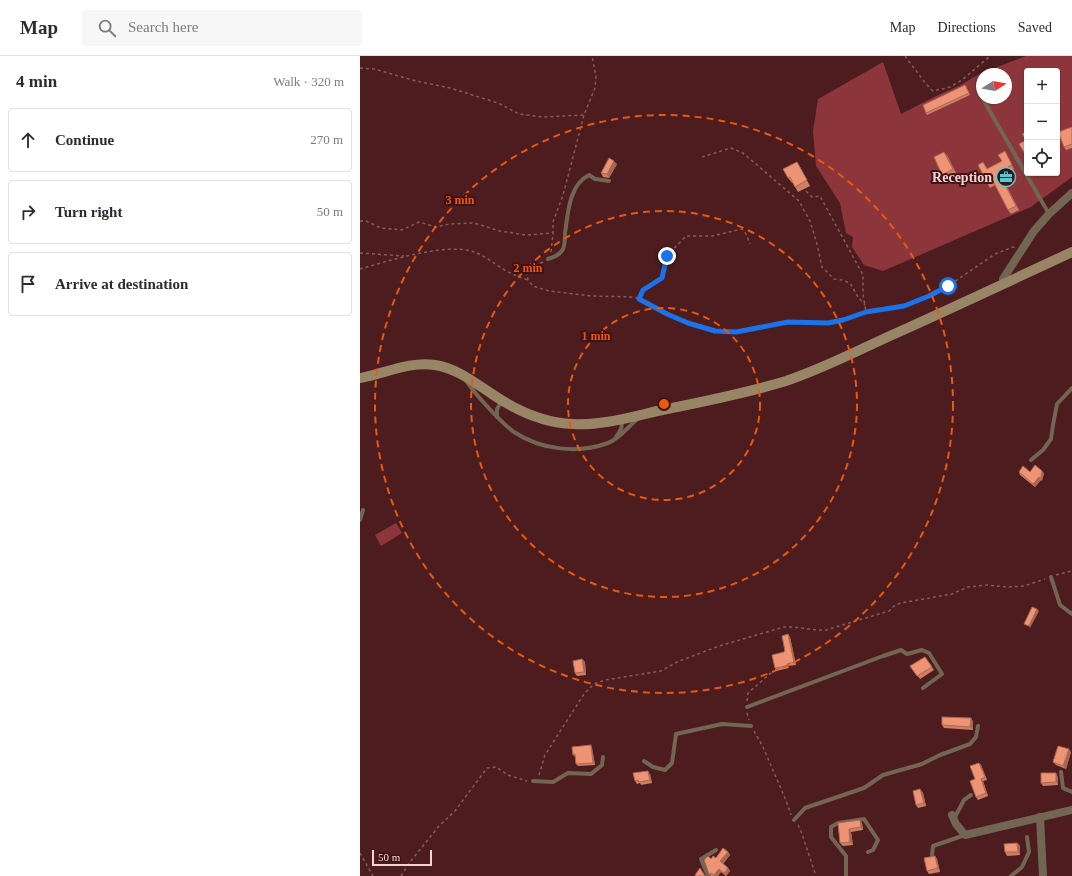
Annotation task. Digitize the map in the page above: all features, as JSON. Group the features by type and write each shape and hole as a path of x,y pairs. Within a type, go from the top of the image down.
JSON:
{"main road":[{"path":"360,378 418,364 433,364 447,367 462,375 507,404 534,418 574,425 620,419 752,391 787,381 1072,252"}],"street":[{"path":"1004,284 1003,278 1034,231 1049,214 1072,193"},
{"path":"953,817 965,835 1072,810"},
{"path":"1040,817 1043,876"}],"lane":[{"path":"986,104 1049,214"},
{"path":"548,259 557,255 563,248 574,190 584,178 590,175 595,179 609,181"},
{"path":"462,375 470,387 497,417 514,432 537,444 561,449 588,449 609,443 624,433 637,419 646,414"},
{"path":"1031,460 1044,450 1051,439 1052,425 1057,404 1072,388"},
{"path":"497,417 497,409 500,404 507,404"},
{"path":"613,440 620,432 622,425 622,420 620,419"},
{"path":"360,520 363,510"},
{"path":"1051,577 1060,605 1072,614"},
{"path":"747,707 901,650 907,654 922,650 929,653 942,674 923,688"},
{"path":"644,761 654,767 665,770 672,764 676,734 722,724 751,726"},
{"path":"794,820 805,808 864,788 883,775 922,764 940,755 970,744 976,737 978,726"},
{"path":"535,780 553,782 568,773 591,774 602,765 604,757"},
{"path":"1061,772 1063,788 1072,792"},
{"path":"953,817 964,800 971,795"},
{"path":"846,876 846,856 831,837 831,827 838,823 864,819 878,840 873,850 868,852"},
{"path":"932,855 934,846 965,835"},
{"path":"1011,876 1022,867 1029,852 1028,837"},
{"path":"708,876 701,859 716,850"}],"path":[{"path":"592,56 596,76 595,88 584,116 563,194 553,222 552,249 548,259 532,267 527,274 528,280 533,286 549,291 591,296 634,297 674,317 715,331 736,332 788,322 828,323 866,312 904,306 929,296 948,286 995,254 1013,247 1020,251"},
{"path":"905,56 933,91 950,87 962,80 990,56"},
{"path":"360,68 374,68 416,81 450,88 498,103 519,114 543,117 584,116"},
{"path":"702,157 732,148 743,153 799,201 812,226 822,266 834,279 850,283 864,304"},
{"path":"806,191 812,197 820,196 862,275 866,312"},
{"path":"360,221 366,221 381,228 402,230 419,222 436,227 448,224 474,223 500,231 526,235 553,232"},
{"path":"639,299 643,290 662,278 667,256 686,236 712,236 742,229 750,244"},
{"path":"360,269 406,257 447,249 462,249 474,252 514,275 528,280"},
{"path":"360,253 406,257"},
{"path":"401,876 410,862 439,826 455,811 487,768 496,767 508,775 530,783 535,780 548,749 584,694 594,684 605,680 661,671 677,662 719,646 784,627 792,626 826,630 889,611 895,605 901,603 952,594 968,587 987,585 1008,587 1024,586"},
{"path":"772,672 748,693 747,716 763,747 785,798 790,815 802,831 816,876"},
{"path":"360,854 373,876"}],"shaded area":[{"path":"1026,56 1072,56 1072,177 1031,207 883,271 864,265 852,247 853,237 846,233 840,203 816,166 813,131 818,99 883,62 901,114 959,86 976,76 976,104 1012,104 1012,68 995,68"},
{"path":"396,523 402,533 381,546 375,535"}],"building":[{"path":"965,85 969,93 926,113 923,105"},
{"path":"1072,127 1072,144 1064,147 1060,137 1060,131"},
{"path":"1024,141 1024,153 1019,144"},
{"path":"1005,151 1012,165 1008,167 1011,172 1001,177 1016,206 1008,210 993,181 988,184 978,165 983,162 987,169 1002,161 998,155"},
{"path":"944,152 953,169 942,175 934,157"},
{"path":"609,158 614,161 607,174 601,173"},
{"path":"797,162 807,180 795,187 790,177 788,178 783,169"},
{"path":"1035,465 1042,471 1041,478 1039,477 1033,484 1019,472 1023,466 1030,472"},
{"path":"1032,607 1037,609 1029,626 1024,624"},
{"path":"788,634 794,662 787,664 787,666 775,668 772,655 785,651 782,636"},
{"path":"925,657 932,667 917,676 910,666"},
{"path":"582,659 584,672 575,673 573,661"},
{"path":"942,717 971,718 970,727 942,725"},
{"path":"591,745 593,763 576,764 575,754 573,755 572,747"},
{"path":"1058,746 1069,749 1063,766 1053,762"},
{"path":"979,763 985,777 981,779 986,793 976,797 970,781 975,779 970,766"},
{"path":"648,771 650,780 639,782 638,780 635,781 633,773"},
{"path":"1041,773 1056,773 1056,782 1041,783"},
{"path":"920,789 924,803 916,805 913,791"},
{"path":"860,820 861,827 849,829 850,842 840,843 838,823"},
{"path":"1017,843 1018,852 1005,852 1004,844"},
{"path":"723,848 728,852 720,861 728,868 724,873 719,869 714,875 711,873 709,874 704,860 708,856 711,859 713,856 716,858"},
{"path":"935,856 938,868 927,871 924,858"},
{"path":"700,868 705,876 695,875"}],"place":[{"name":"Reception","path":"1006,177"}],"route":[{"path":"667,256 662,278 643,290 639,299 688,323 715,331 736,332 788,322 828,323 843,320 866,312 904,306 929,296 948,286"}]}
